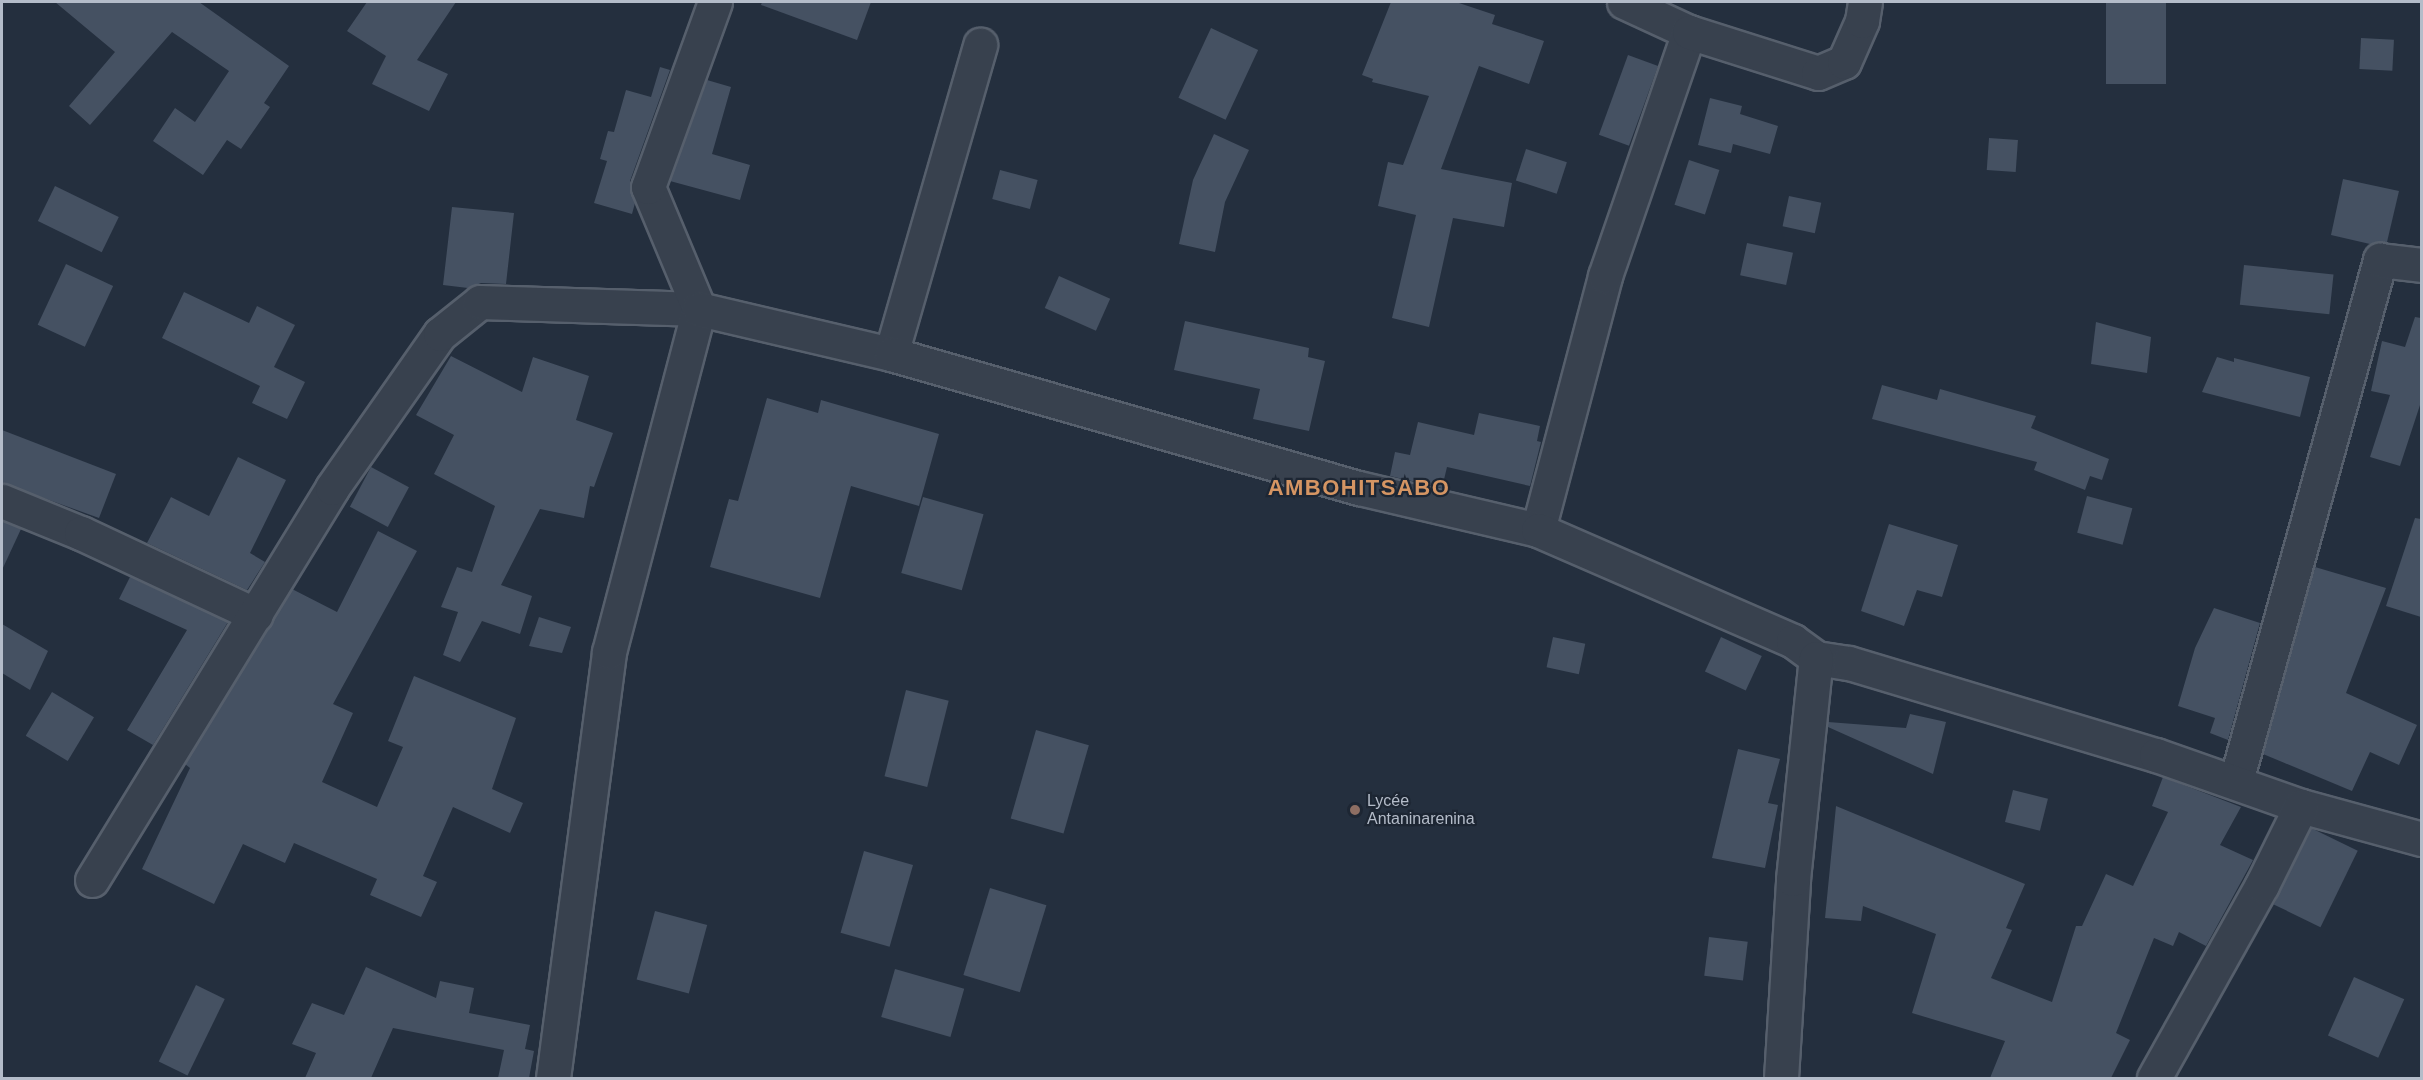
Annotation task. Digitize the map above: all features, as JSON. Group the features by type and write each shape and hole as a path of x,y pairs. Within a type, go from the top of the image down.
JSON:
{"street":[{"path":"553,1078 609,652 699,309 648,187 715,2"},
{"path":"1624,2 1689,32 1818,73 1844,62 1862,21 1865,2"},
{"path":"1538,530 1605,276 1689,32"},
{"path":"891,354 980,45"},
{"path":"2236,781 2380,260 2421,265"},
{"path":"92,880 332,488 433,344 480,302 699,309 891,354 1348,485 1538,530 1793,641 1816,658 1849,663 2236,781 2301,806 2421,839"},
{"path":"2,501 81,533 256,615"},
{"path":"1781,1078 1793,879 1816,658"},
{"path":"2154,1078 2262,885 2301,806"}],"building":[{"path":"55,2 199,2 289,66 264,103 270,107 241,149 227,140 203,175 153,141 175,108 195,122 229,71 172,32 90,125 69,106 115,52"},
{"path":"367,2 456,2 417,60 448,74 429,111 372,84 386,56 347,31"},
{"path":"762,2 871,2 857,40 761,5"},
{"path":"1391,2 1456,2 1495,15 1492,24 1544,41 1529,84 1479,66 1441,169 1512,183 1504,227 1453,218 1429,327 1392,318 1416,215 1378,206 1388,162 1403,165 1429,96 1372,82 1373,79 1362,75"},
{"path":"2106,2 2166,2 2166,84 2106,84"},
{"path":"1211,28 1258,50 1226,120 1178,98"},
{"path":"2361,38 2394,40 2392,71 2359,69"},
{"path":"1628,55 1658,66 1629,146 1599,135"},
{"path":"660,67 670,70 630,181 635,203 632,214 594,203 607,161 600,159 608,131 614,132 626,90 651,97"},
{"path":"707,80 731,87 712,154 750,165 740,200 670,181"},
{"path":"1710,98 1742,106 1740,114 1778,126 1770,154 1733,144 1731,153 1698,145"},
{"path":"1214,134 1249,150 1225,202 1215,252 1179,244 1193,180"},
{"path":"1989,138 2018,140 2016,172 1987,170"},
{"path":"1526,149 1567,162 1557,194 1516,180"},
{"path":"1689,160 1719,170 1705,215 1674,205"},
{"path":"1000,170 1038,180 1030,209 992,199"},
{"path":"2343,179 2399,191 2387,242 2370,244 2331,235"},
{"path":"55,186 119,217 102,252 38,221"},
{"path":"1789,196 1821,203 1815,233 1783,226"},
{"path":"452,207 514,213 506,284 481,283 468,288 443,285"},
{"path":"1747,243 1793,253 1786,285 1740,275"},
{"path":"66,264 113,286 85,347 38,325"},
{"path":"2244,265 2334,274 2329,314 2240,305"},
{"path":"1059,276 1110,299 1096,331 1045,308"},
{"path":"184,292 249,323 257,306 295,325 274,367 305,382 287,419 252,403 260,386 162,338"},
{"path":"2415,317 2421,318 2421,402 2400,466 2370,457 2390,395 2371,391 2382,341 2405,347"},
{"path":"1185,321 1309,348 1308,357 1325,361 1309,431 1253,419 1260,389 1174,370"},
{"path":"2096,322 2151,337 2147,373 2091,364"},
{"path":"451,356 522,392 533,357 589,376 576,420 613,433 594,487 590,486 584,518 540,509 501,585 532,596 520,634 482,621 460,662 443,655 458,612 441,607 457,567 472,572 495,506 434,474 454,435 416,415"},
{"path":"2217,357 2234,362 2234,358 2310,377 2300,417 2202,392"},
{"path":"1882,385 1937,400 1940,389 2036,416 2031,428 2109,459 2102,480 2090,476 2085,490 2034,470 2037,462 1872,419"},
{"path":"767,398 818,413 821,400 939,434 919,506 851,486 820,598 710,567 729,499 738,501"},
{"path":"1479,413 1540,426 1537,441 1541,442 1530,486 1447,467 1442,488 1390,476 1395,452 1410,455 1418,422 1474,435"},
{"path":"2,430 116,474 99,518 2,483"},
{"path":"238,457 286,480 250,553 265,562 247,590 147,543 171,497 209,516"},
{"path":"371,467 409,487 388,527 350,507"},
{"path":"2087,496 2132,508 2123,545 2077,533"},
{"path":"923,497 984,514 962,590 901,573"},
{"path":"2415,518 2421,519 2421,617 2386,606"},
{"path":"2,521 21,529 2,570"},
{"path":"1889,524 1958,545 1942,597 1917,590 1904,626 1861,611"},
{"path":"378,531 417,551 333,704 353,713 322,782 377,807 403,747 388,741 414,676 516,718 492,789 523,803 510,833 453,807 423,876 437,882 421,917 370,895 377,879 294,843 285,863 243,844 214,904 142,869 190,768 185,764 292,589 337,612"},
{"path":"2315,567 2386,588 2346,693 2417,725 2399,765 2370,752 2352,791 2263,754"},
{"path":"130,577 228,622 153,745 127,730 187,630 119,599"},
{"path":"2214,608 2260,623 2228,740 2210,733 2215,718 2178,706 2195,648"},
{"path":"539,617 571,627 562,653 529,646"},
{"path":"2,624 48,651 30,690 2,673"},
{"path":"1553,637 1585,644 1579,674 1547,667"},
{"path":"1721,637 1762,656 1746,690 1705,671"},
{"path":"906,690 949,701 927,787 884,776"},
{"path":"52,692 94,717 68,761 26,736"},
{"path":"1910,714 1946,722 1933,774 1828,727 1828,722 1906,728"},
{"path":"1036,730 1089,745 1064,834 1011,818"},
{"path":"1738,749 1780,759 1768,803 1778,805 1765,868 1712,858"},
{"path":"2163,777 2241,807 2220,845 2253,860 2206,946 2179,932 2173,946 2154,938 2116,1033 2130,1040 2111,1078 1990,1078 2005,1041 1912,1013 1936,934 1863,906 1861,921 1825,918 1836,806 2025,884 2006,928 2012,930 1991,978 2052,1002 2076,926 2082,926 2106,874 2133,886 2168,812 2152,806"},
{"path":"2013,790 2048,799 2040,831 2005,822"},
{"path":"2311,828 2358,851 2320,927 2274,904"},
{"path":"864,851 913,865 890,947 841,933"},
{"path":"990,888 1046,905 1020,992 963,975"},
{"path":"655,911 707,925 689,994 637,980"},
{"path":"1709,937 1748,942 1743,980 1704,976"},
{"path":"366,967 436,998 440,981 474,988 469,1013 530,1025 525,1049 534,1051 529,1078 498,1078 504,1050 393,1028 371,1078 305,1078 316,1053 292,1044 312,1003 344,1015"},
{"path":"895,969 964,989 950,1037 881,1017"},
{"path":"2354,977 2404,999 2378,1058 2328,1035"},
{"path":"196,985 225,999 187,1075 159,1061"}],"place":[{"name":"Lycée Antaninarenina","path":"1355,810"}],"district":[{"name":"AMBOHITSABO","path":"1359,488"}]}
